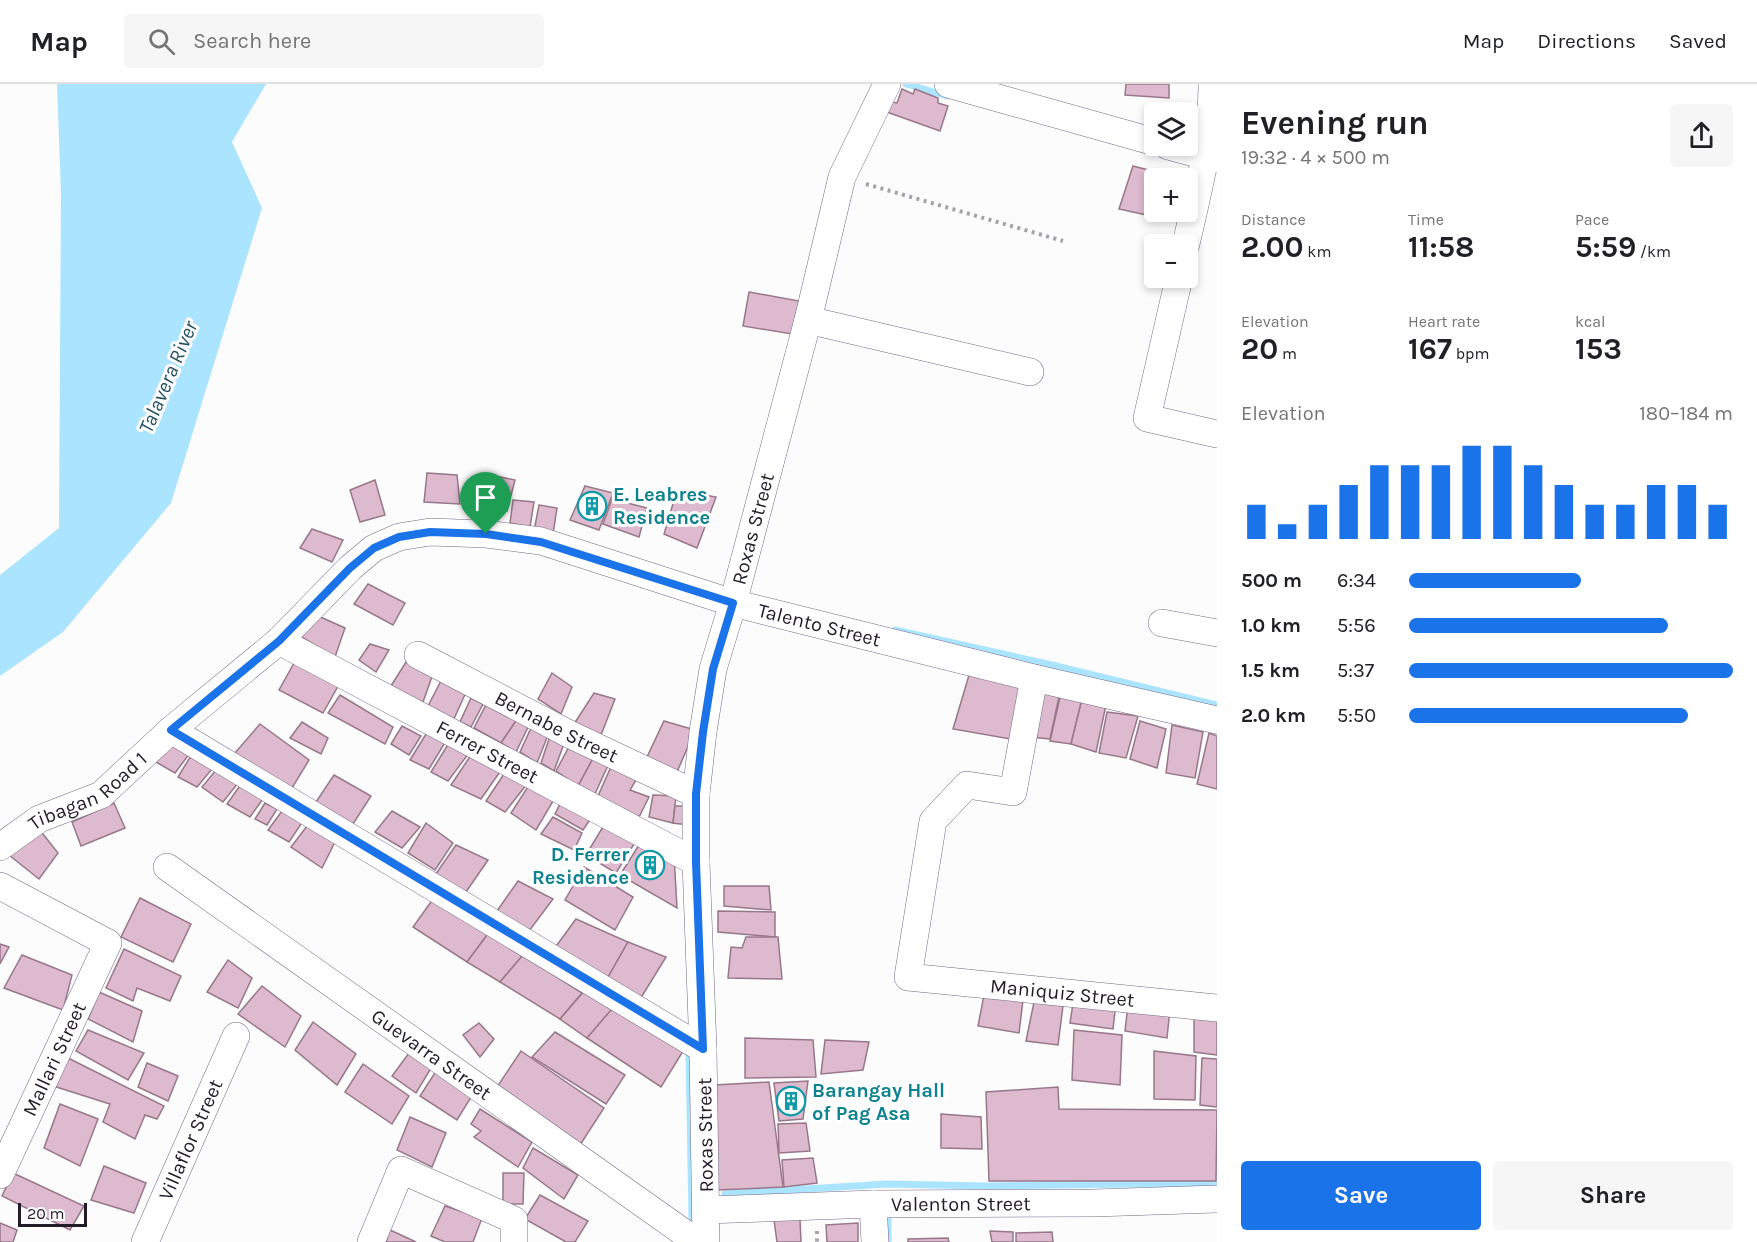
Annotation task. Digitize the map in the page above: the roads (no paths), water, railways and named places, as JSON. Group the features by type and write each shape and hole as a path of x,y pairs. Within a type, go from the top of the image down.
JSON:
{"street":[{"name":"Roxas Street","path":"706,1242 703,1049 696,862 696,794 703,732 713,669 733,603 808,320 842,177 887,84"},
{"path":"948,84 1144,139"},
{"path":"1189,234 1212,157 1212,84"},
{"path":"1177,288 1147,418 1217,434"},
{"path":"808,320 1030,372"},
{"name":"Talento Street","path":"171,730 279,641 350,568 374,548 399,537 430,532 486,534 541,542 733,603 1034,678 1217,720"},
{"path":"1162,623 1217,633"},
{"name":"Ferrer Street","path":"279,641 696,862"},
{"name":"Bernabe Street","path":"418,655 572,735 696,794"},
{"name":"Maniquiz Street","path":"1034,678 1013,792 967,785 933,821 908,977 1217,1008"},
{"path":"171,730 703,1049"},
{"name":"Tibagan Road 1","path":"0,847 39,819 101,795 171,730"},
{"name":"Guevarra Street","path":"167,867 697,1242"},
{"name":"Mallari Street","path":"0,886 108,943 0,1175"},
{"name":"Villaflor Street","path":"145,1242 236,1036"},
{"path":"371,1242 401,1170 514,1220 514,1242"},
{"name":"Valenton Street","path":"706,1210 873,1204 1094,1203 1217,1199"},
{"path":"873,1204 875,1242"}],"water":[{"name":"Talavera River","path":"57,84 266,84 232,142 262,208 171,503 63,632 0,676 0,575 59,528 61,193"}],"waterway":[{"path":"906,84 947,96"},
{"path":"895,630 1217,705"},
{"path":"689,1052 692,1218"},
{"path":"725,1194 887,1184 987,1186 1217,1183"},
{"path":"888,1210 888,1242"}],"place":[{"name":"E. Leabres Residence","path":"592,506"},
{"name":"D. Ferrer Residence","path":"650,865"},
{"name":"Barangay Hall of Pag Asa","path":"791,1101"}]}
